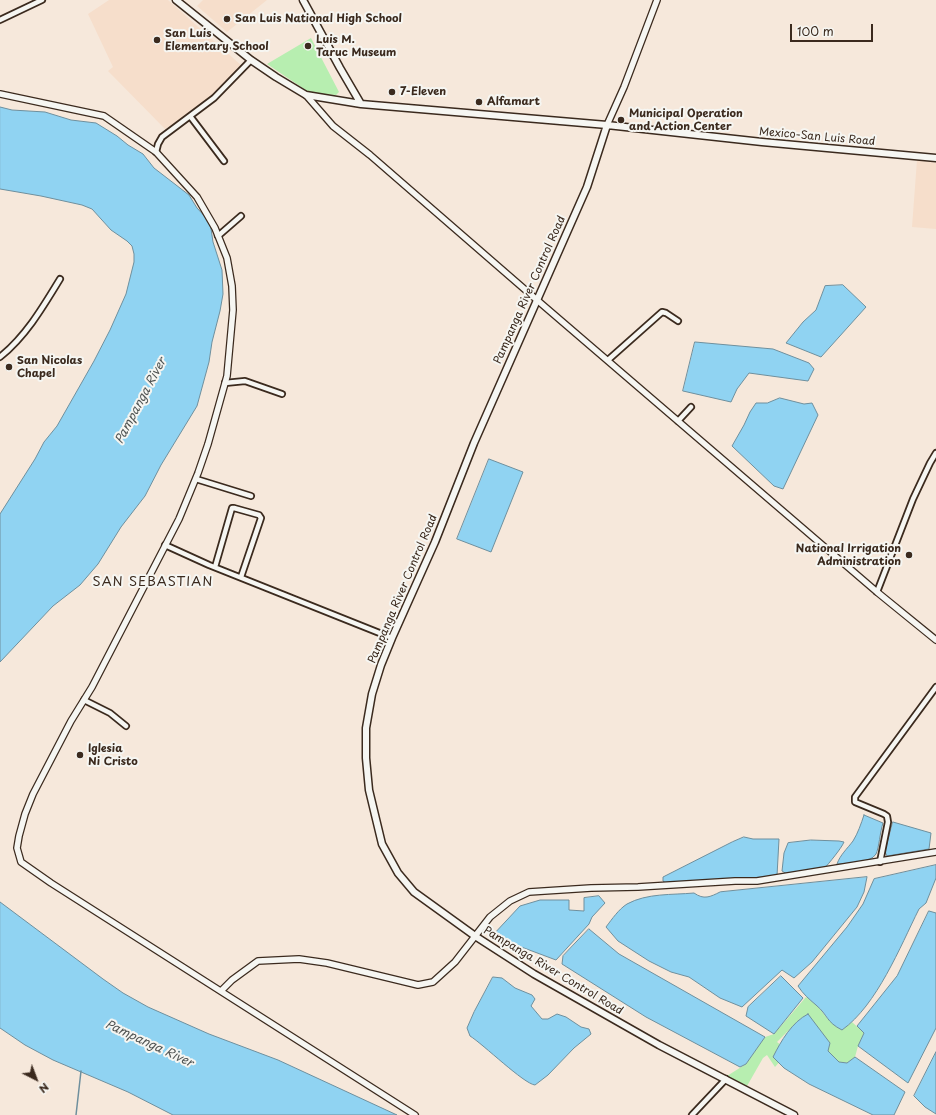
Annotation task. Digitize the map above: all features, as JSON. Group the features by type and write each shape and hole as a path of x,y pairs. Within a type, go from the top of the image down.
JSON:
{"main road":[{"path":"176,0 251,60 306,95"},
{"path":"303,0 361,104"},
{"name":"Mexico-San Luis Road","path":"306,95 361,104 607,125 788,145 936,158"},
{"name":"Pampanga River Control Road","path":"607,125 587,187 474,443 417,583 392,638 372,694 366,728 366,758 369,790 382,844 398,873 414,892 475,936 534,974 638,1033 794,1115"}],"street":[{"path":"0,20 42,0"},
{"name":"Pampanga River Control Road","path":"607,125 624,87 657,0"},
{"path":"156,152 162,137 214,98 251,60"},
{"path":"0,94 104,116 156,152 196,197 218,236 227,258 232,286 233,310 225,383 208,444 196,479 165,546 92,687 71,721 25,814 17,848 21,862 51,883 415,1115"},
{"path":"306,95 333,126 376,160 876,592 936,640"},
{"path":"190,116 224,161"},
{"path":"218,236 241,216"},
{"path":"0,357 10,349 28,329 60,279"},
{"path":"608,360 662,312 678,321"},
{"path":"225,383 245,381 282,394"},
{"path":"678,421 691,407"},
{"path":"876,592 913,498 936,453"},
{"path":"196,479 251,496"},
{"path":"215,567 232,508 259,515 261,518 241,577"},
{"path":"165,546 392,638"},
{"path":"880,862 888,822 887,816 855,802 855,797 936,686"},
{"path":"84,700 110,713 126,726"},
{"path":"222,991 232,980 258,962 273,960 299,959 327,963 418,985 433,982 455,962 490,917 510,902 529,892 590,888 638,888 757,880 880,862 936,852"},
{"path":"692,1115 726,1079"}],"shaded area":[{"name":"San Luis Elementary School","path":"109,0 168,0 242,66 208,99 182,119 165,129 108,71 113,67 88,14"},
{"name":"San Luis National High School","path":"203,0 267,0 227,32 197,6"},
{"path":"917,160 936,163 936,229 912,227"}],"green space":[{"path":"311,38 339,92 336,95 310,93 267,64"},
{"path":"806,997 817,1005 827,1018 842,1030 852,1022 864,1033 855,1057 847,1063 839,1062 801,1018 777,1042 789,1051 775,1067 767,1055 763,1058 747,1086 727,1076 746,1064 765,1037 774,1034"}],"water":[{"name":"Pampanga River","path":"0,107 12,110 45,112 71,120 96,123 143,154 154,168 189,195 197,208 210,222 213,242 222,270 223,294 209,362 197,406 161,465 145,496 121,527 98,564 80,585 53,606 0,662 0,514 44,442 57,426 110,330 126,294 134,262 134,254 132,246 111,230 92,209 82,205 41,196 0,189"},
{"path":"843,285 866,307 821,357 786,343 803,322 816,310 825,286"},
{"path":"695,342 773,349 809,363 814,369 808,381 749,373 737,389 731,402 683,391"},
{"path":"780,398 804,404 812,403 818,415 783,489 774,486 732,446 756,403 767,403"},
{"path":"489,459 523,472 491,552 457,539"},
{"path":"864,815 883,823 876,854 869,860 837,864 855,838"},
{"path":"893,822 931,833 929,849 887,856 885,852"},
{"path":"744,837 753,839 779,839 777,876 667,884 663,881 663,877"},
{"path":"811,840 844,842 824,869 787,874 782,871 784,853 788,843"},
{"path":"936,865 936,878 926,903 919,909 896,957 877,991 855,1019 842,1030 830,1021 798,986 847,927 863,904 874,879"},
{"path":"867,877 864,892 857,907 812,962 794,978 782,970 742,1007 720,998 689,977 671,972 649,961 618,941 606,927 618,911 624,906 635,900 651,896 694,893 707,897 720,892"},
{"path":"599,896 605,903 592,917 589,924 556,960 492,936 520,906 540,900 569,900 569,910 584,911 584,898"},
{"name":"Pampanga River","path":"0,902 103,979 123,993 148,1007 209,1034 278,1060 397,1115 173,1115 128,1092 53,1060 25,1045 0,1028"},
{"path":"929,911 936,913 936,1028 908,1083 858,1046 864,1033 857,1026 897,976"},
{"path":"589,929 619,954 765,1037 746,1064 740,1067 646,1017 562,964 563,956"},
{"path":"781,976 803,998 774,1034 746,1016 748,1007"},
{"path":"493,977 502,978 515,988 532,995 535,999 531,1006 542,1019 548,1019 557,1014 566,1017 581,1027 589,1029 591,1034 574,1048 548,1075 535,1085 522,1078 470,1036 467,1028"},
{"path":"808,1014 830,1043 828,1051 839,1062 847,1063 855,1057 905,1092 894,1115 873,1115 809,1084 784,1068 773,1057 783,1038 802,1017"},
{"path":"936,1052 936,1114 925,1107 914,1096"}],"waterway":[{"path":"76,1115 81,1071"}],"place":[{"name":"San Luis National High School","path":"227,19"},
{"name":"San Luis Elementary School","path":"157,40"},
{"name":"Luis M. Taruc Museum","path":"308,46"},
{"name":"7-Eleven","path":"392,92"},
{"name":"Alfamart","path":"479,102"},
{"name":"Municipal Operation and Action Center","path":"621,120"},
{"name":"San Nicolas Chapel","path":"9,367"},
{"name":"National Irrigation Administration","path":"909,555"},
{"name":"Iglesia Ni Cristo","path":"80,755"}],"district":[{"name":"SAN SEBASTIAN","path":"153,582"}]}
